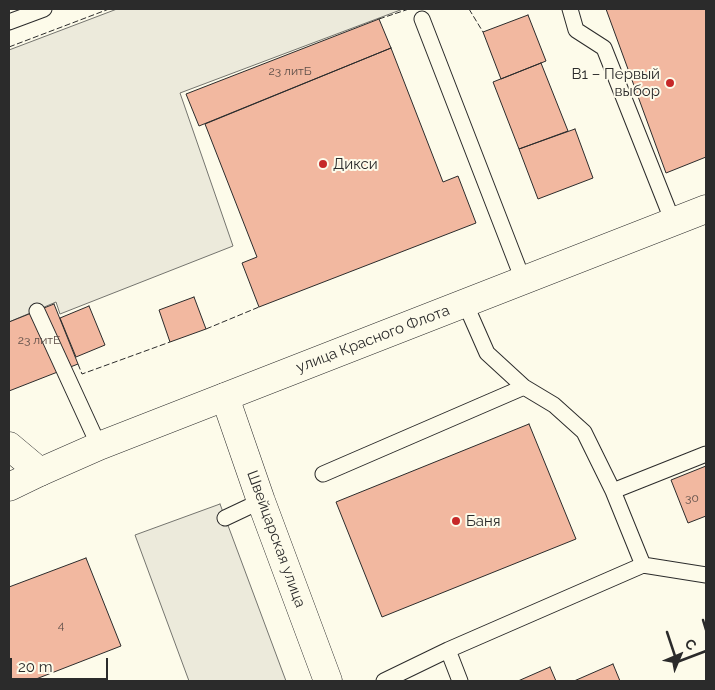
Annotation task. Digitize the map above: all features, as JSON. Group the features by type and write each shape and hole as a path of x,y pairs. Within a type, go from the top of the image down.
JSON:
{"street":[{"name":"улица Красного Флота","path":"9,487 99,446 706,209"},
{"name":"Швейцарская улица","path":"225,397 261,501 328,681"},
{"path":"9,446 40,472"}],"lane":[{"path":"9,22 44,9"},
{"path":"570,9 576,30 604,48 673,222"},
{"path":"422,19 523,280"},
{"path":"465,303 487,353 524,387 554,405 584,432 613,491 643,565"},
{"path":"37,311 99,446"},
{"path":"323,474 524,387"},
{"path":"613,491 706,454"},
{"path":"225,518 261,501"},
{"path":"384,681 448,650 643,565 706,575"},
{"path":"448,650 460,681"}],"shaded area":[{"path":"117,9 403,9 180,93 233,246 60,314 56,302 9,322 9,50"},
{"path":"220,504 286,681 189,681 135,535"}],"building":[{"name":"В1 – Первый выбор","path":"606,9 706,9 706,157 666,173"},
{"path":"528,15 546,61 501,79 483,32"},
{"path":"379,19 391,48 199,126 186,94"},
{"path":"391,48 443,182 458,176 476,223 259,307 242,263 257,257 205,124"},
{"path":"541,63 568,131 519,149 493,82"},
{"path":"575,129 593,178 538,199 519,149"},
{"path":"194,297 206,329 170,342 159,310"},
{"path":"54,304 78,364 9,391 9,322"},
{"path":"89,306 105,345 76,357 60,318"},
{"name":"Баня","path":"529,424 576,539 382,617 336,502"},
{"path":"706,466 706,516 688,523 671,480"},
{"path":"86,558 121,646 36,679 37,681 9,681 9,587"},
{"path":"613,664 620,681 574,681"},
{"path":"550,667 556,681 518,681"}],"fence":[{"path":"9,47 109,9"},
{"path":"379,19 409,9"},
{"path":"469,9 483,32"},
{"path":"206,329 259,307"},
{"path":"78,364 82,374 170,342"}],"wall":[{"path":"703,620 706,630"},
{"path":"667,632 677,662 706,651"}],"place":[{"name":"В1 – Первый выбор","path":"670,83"},
{"name":"Дикси","path":"323,164"},
{"name":"Баня","path":"456,521"}]}
